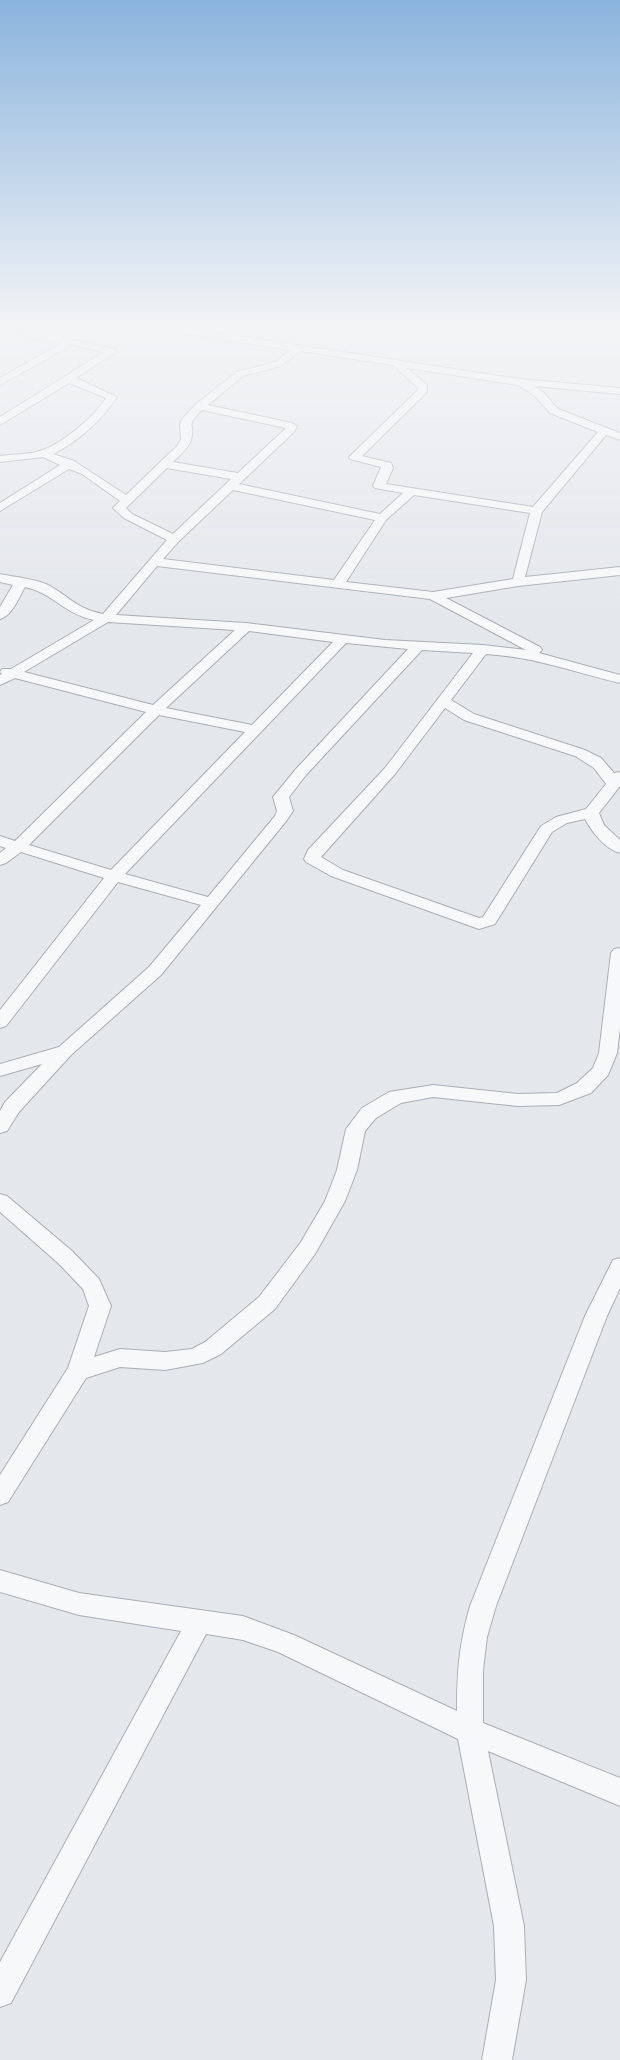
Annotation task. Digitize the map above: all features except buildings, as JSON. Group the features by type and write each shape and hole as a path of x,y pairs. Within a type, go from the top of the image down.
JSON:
{"street":[{"path":"0,459 45,454 76,434 86,424"},
{"path":"174,539 121,512 119,508 183,446 186,439 185,424"},
{"path":"0,681 7,672 106,618 174,539 290,430 292,426 283,424"},
{"path":"388,424 354,457 387,465 379,486 410,492 536,510"},
{"path":"589,424 620,437"},
{"path":"518,582 536,510 604,430"},
{"path":"45,454 70,463 86,472 126,500"},
{"path":"0,508 70,463"},
{"path":"164,464 240,477"},
{"path":"230,486 382,518"},
{"path":"337,585 382,518 410,492"},
{"path":"154,562 433,596 518,582 620,571"},
{"path":"0,578 43,587 74,609 85,614 106,618 246,627 310,634 342,640 513,652 550,659 620,679"},
{"path":"0,615 7,607 21,582"},
{"path":"433,596 550,659"},
{"path":"0,860 18,847 156,710 246,627"},
{"path":"0,1022 114,876 342,640"},
{"path":"0,1126 12,1107 66,1051 155,971 282,818 286,811 281,797 300,772 419,646"},
{"path":"443,701 470,718 580,753 591,758 617,779 591,813 568,816 555,822 546,829 489,920 479,924 337,873 318,864 312,859 314,853 390,771 443,701 483,649"},
{"path":"7,672 156,710 254,730"},
{"path":"591,813 594,823 603,834 620,848"},
{"path":"0,841 114,876 212,903"},
{"path":"78,1371 120,1358 165,1361 195,1356 213,1348 267,1303 308,1248 335,1201 347,1170 356,1129 369,1113 396,1097 432,1091 518,1100 559,1099 584,1088 601,1071 608,1053 620,952"},
{"path":"0,1070 66,1051"},
{"path":"0,1201 65,1258 92,1285 100,1306 78,1371 0,1495"},
{"path":"497,2060 511,1980 509,1926 470,1731 470,1670 474,1637 483,1606 596,1316 620,1266"},
{"path":"0,1581 79,1604 243,1628 285,1643 470,1731 620,1792"},
{"path":"0,1992 200,1621"}]}
